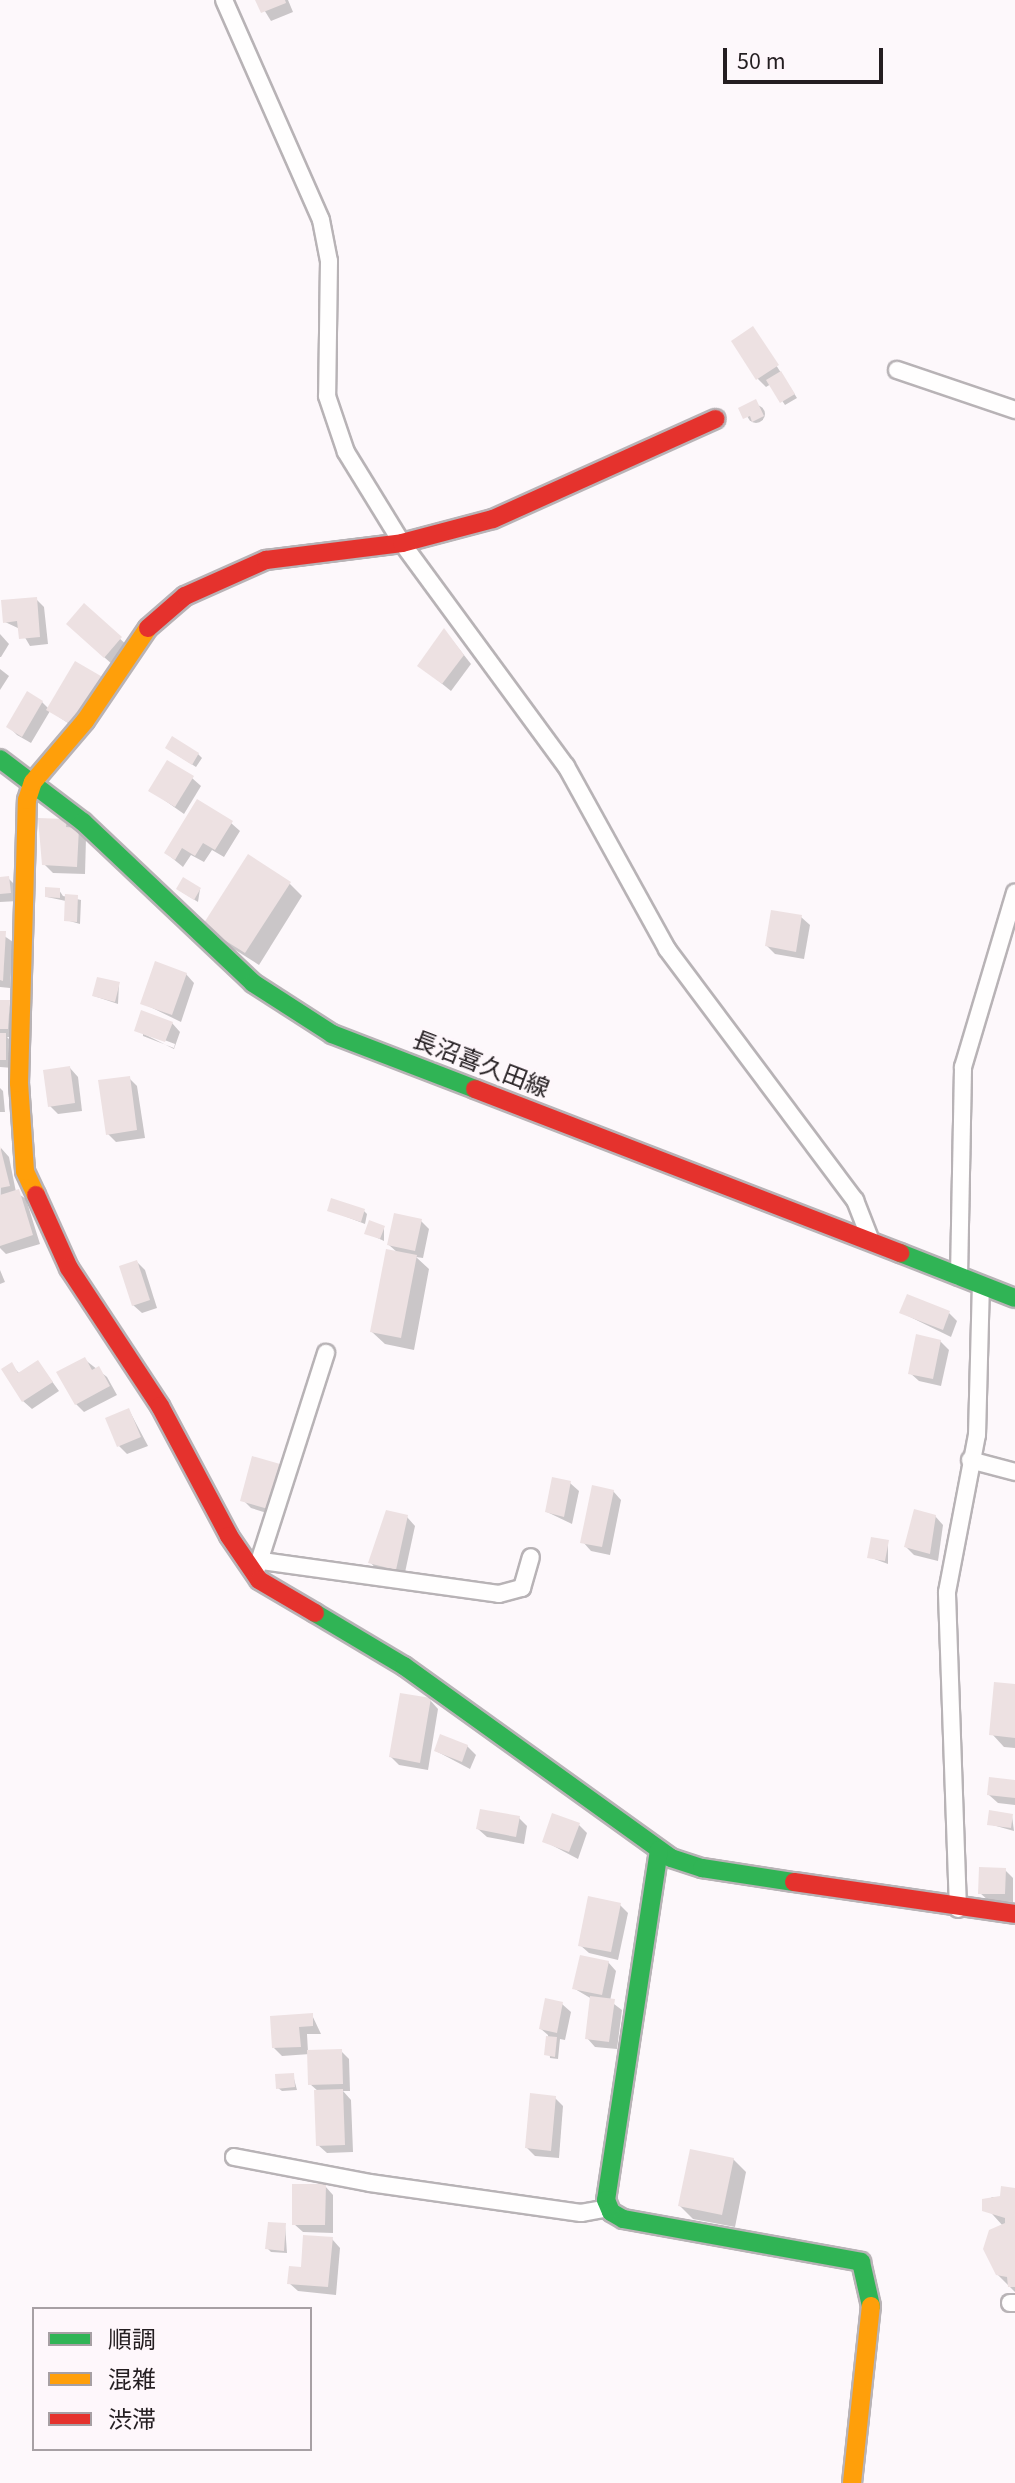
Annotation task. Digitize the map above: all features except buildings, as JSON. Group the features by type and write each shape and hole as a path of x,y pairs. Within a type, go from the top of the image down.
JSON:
{"street":[{"path":"224,0 321,220 329,261 324,364 334,427 402,543 523,701 619,856 667,949 838,1175 855,1200 871,1241"},
{"path":"897,370 1015,410"},
{"path":"716,419 493,519 402,543 266,560 185,596 152,621 127,651 85,721 33,782 23,825 19,1083 29,1189 69,1268 160,1406 258,1566 288,1601 415,1674 659,1850 702,1868 958,1909 1015,1914"},
{"name":"長沼喜久田線","path":"0,759 83,822 253,983 332,1034 1015,1298"},
{"path":"959,1277 963,1067 1015,893"},
{"path":"958,1909 947,1592 979,1419 981,1287"},
{"path":"258,1566 326,1353"},
{"path":"970,1460 1015,1472"},
{"path":"258,1566 505,1594 525,1584 531,1557"},
{"path":"659,1850 606,2200 623,2219 861,2262 871,2303 852,2483"},
{"path":"234,2157 566,2211 610,2208"}],"traffic: fast":[{"path":"0,759 83,822 253,983 332,1034 475,1089"},
{"path":"900,1253 1015,1298"},
{"path":"315,1613 404,1666 671,1858 702,1868 794,1882"},
{"path":"659,1850 606,2200 611,2212 623,2219 861,2262 871,2306"}],"traffic: slow":[{"path":"36,1195 25,1171 19,1083 27,800 33,782 85,721 148,628"},
{"path":"852,2483 871,2306"}],"traffic: jam":[{"path":"148,628 185,596 266,560 402,543 493,519 716,419"},
{"path":"475,1089 900,1253"},
{"path":"36,1195 69,1268 160,1406 229,1536 259,1580 315,1613"},
{"path":"794,1882 1015,1914"}]}
